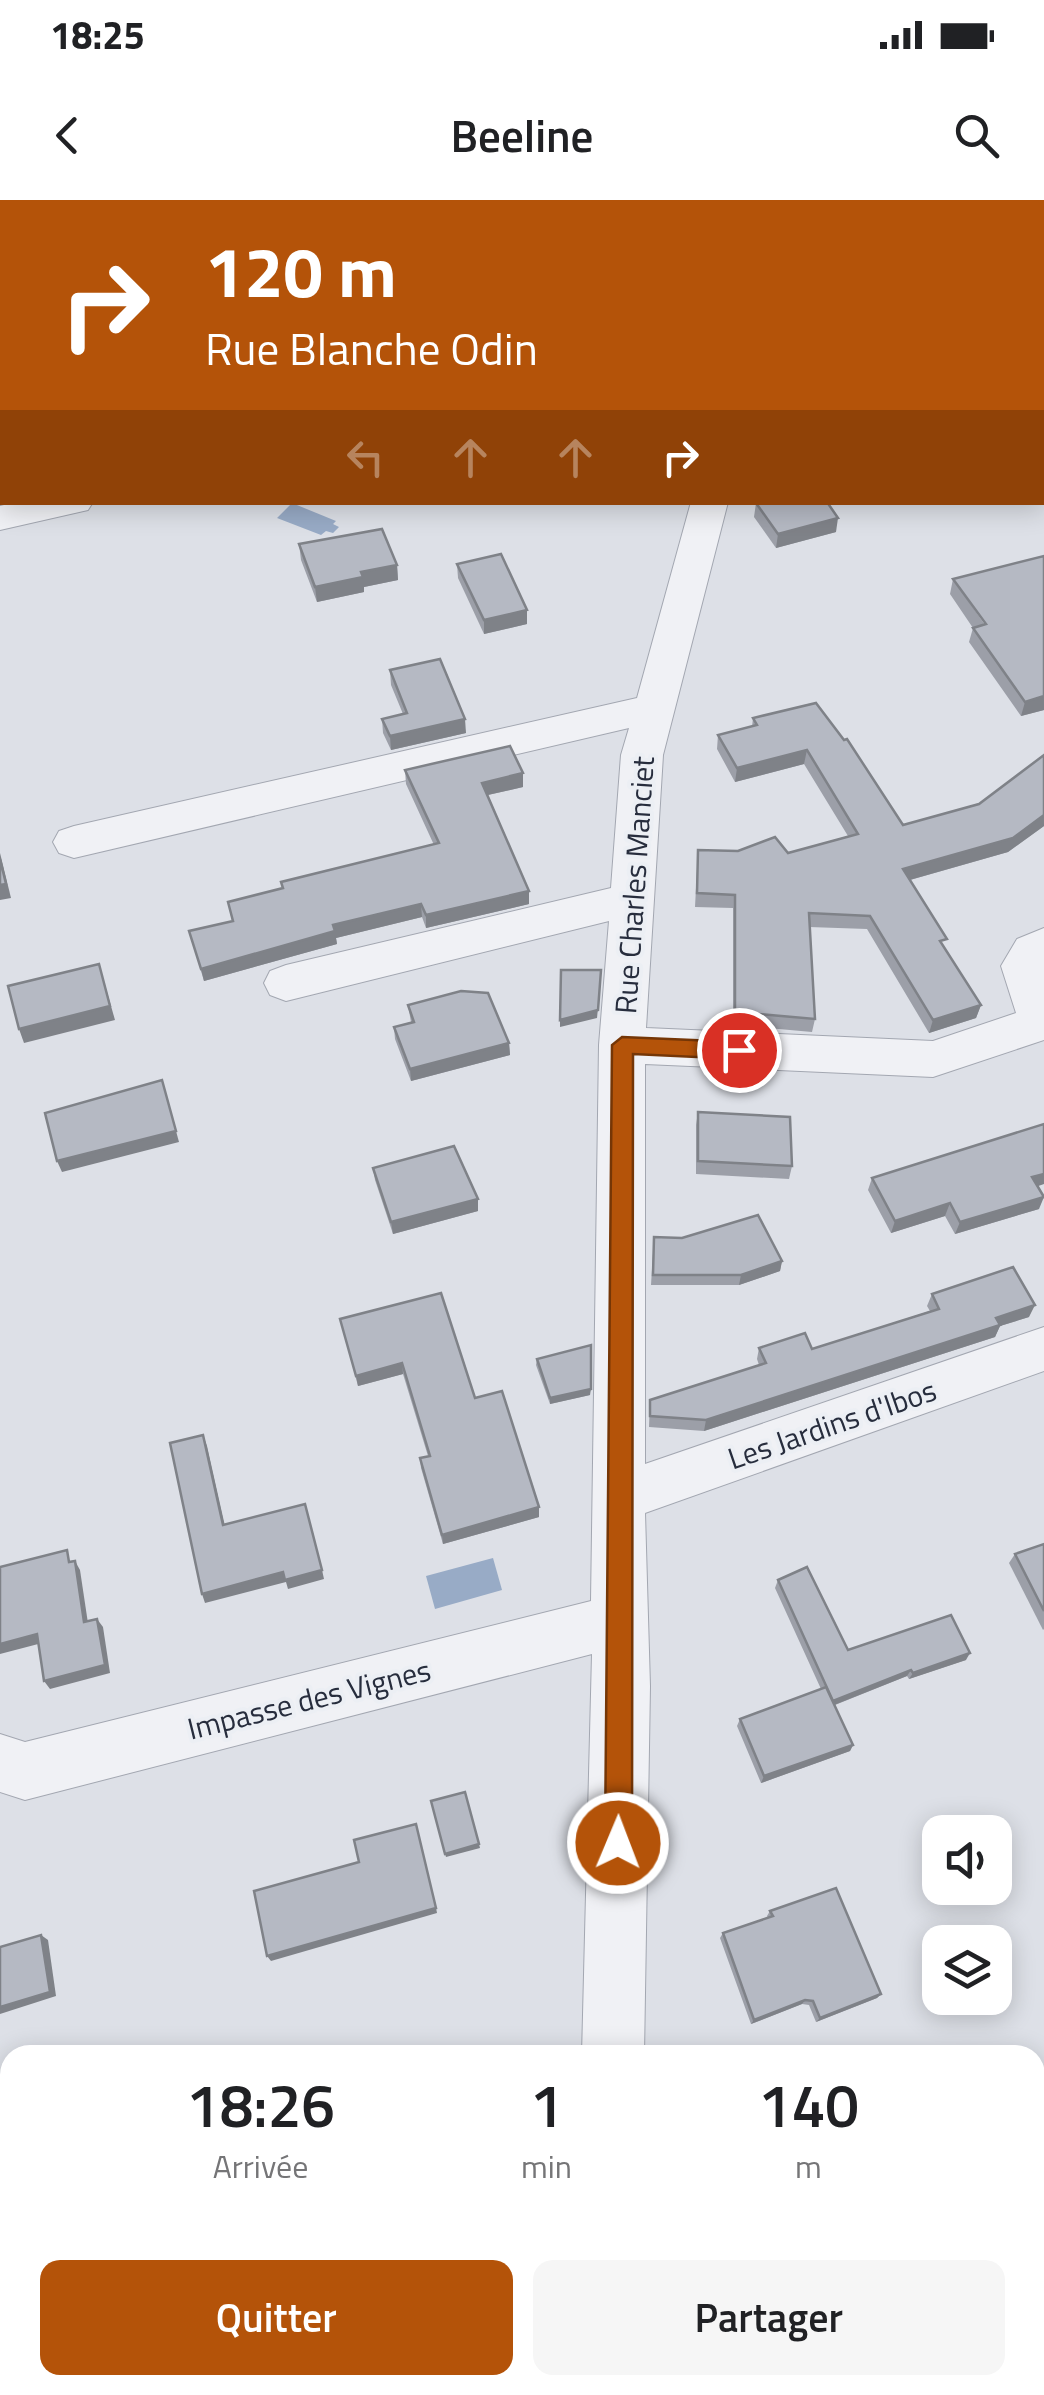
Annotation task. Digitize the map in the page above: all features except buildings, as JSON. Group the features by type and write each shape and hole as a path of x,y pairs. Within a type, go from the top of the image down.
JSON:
{"street":[{"path":"0,518 60,505"},
{"name":"Rue Charles Manciet","path":"613,2045 622,1686 618,1621 622,1045 642,755 709,505"},
{"path":"74,842 654,708"},
{"path":"286,983 632,898"},
{"path":"622,1045 933,1059 1043,1023 1022,966 1033,951 1044,945"},
{"name":"Les Jardins d'Ibos","path":"619,1498 1044,1349"},
{"name":"Impasse des Vignes","path":"0,1763 25,1771 618,1621"}],"water":[{"path":"290,505 297,505 336,521 333,524 339,527 333,533 326,531 321,535 277,518"},
{"path":"493,1558 502,1590 435,1609 426,1576"}],"route":[{"path":"618,1843 622,1686 618,1621 622,1045 739,1050"}]}
